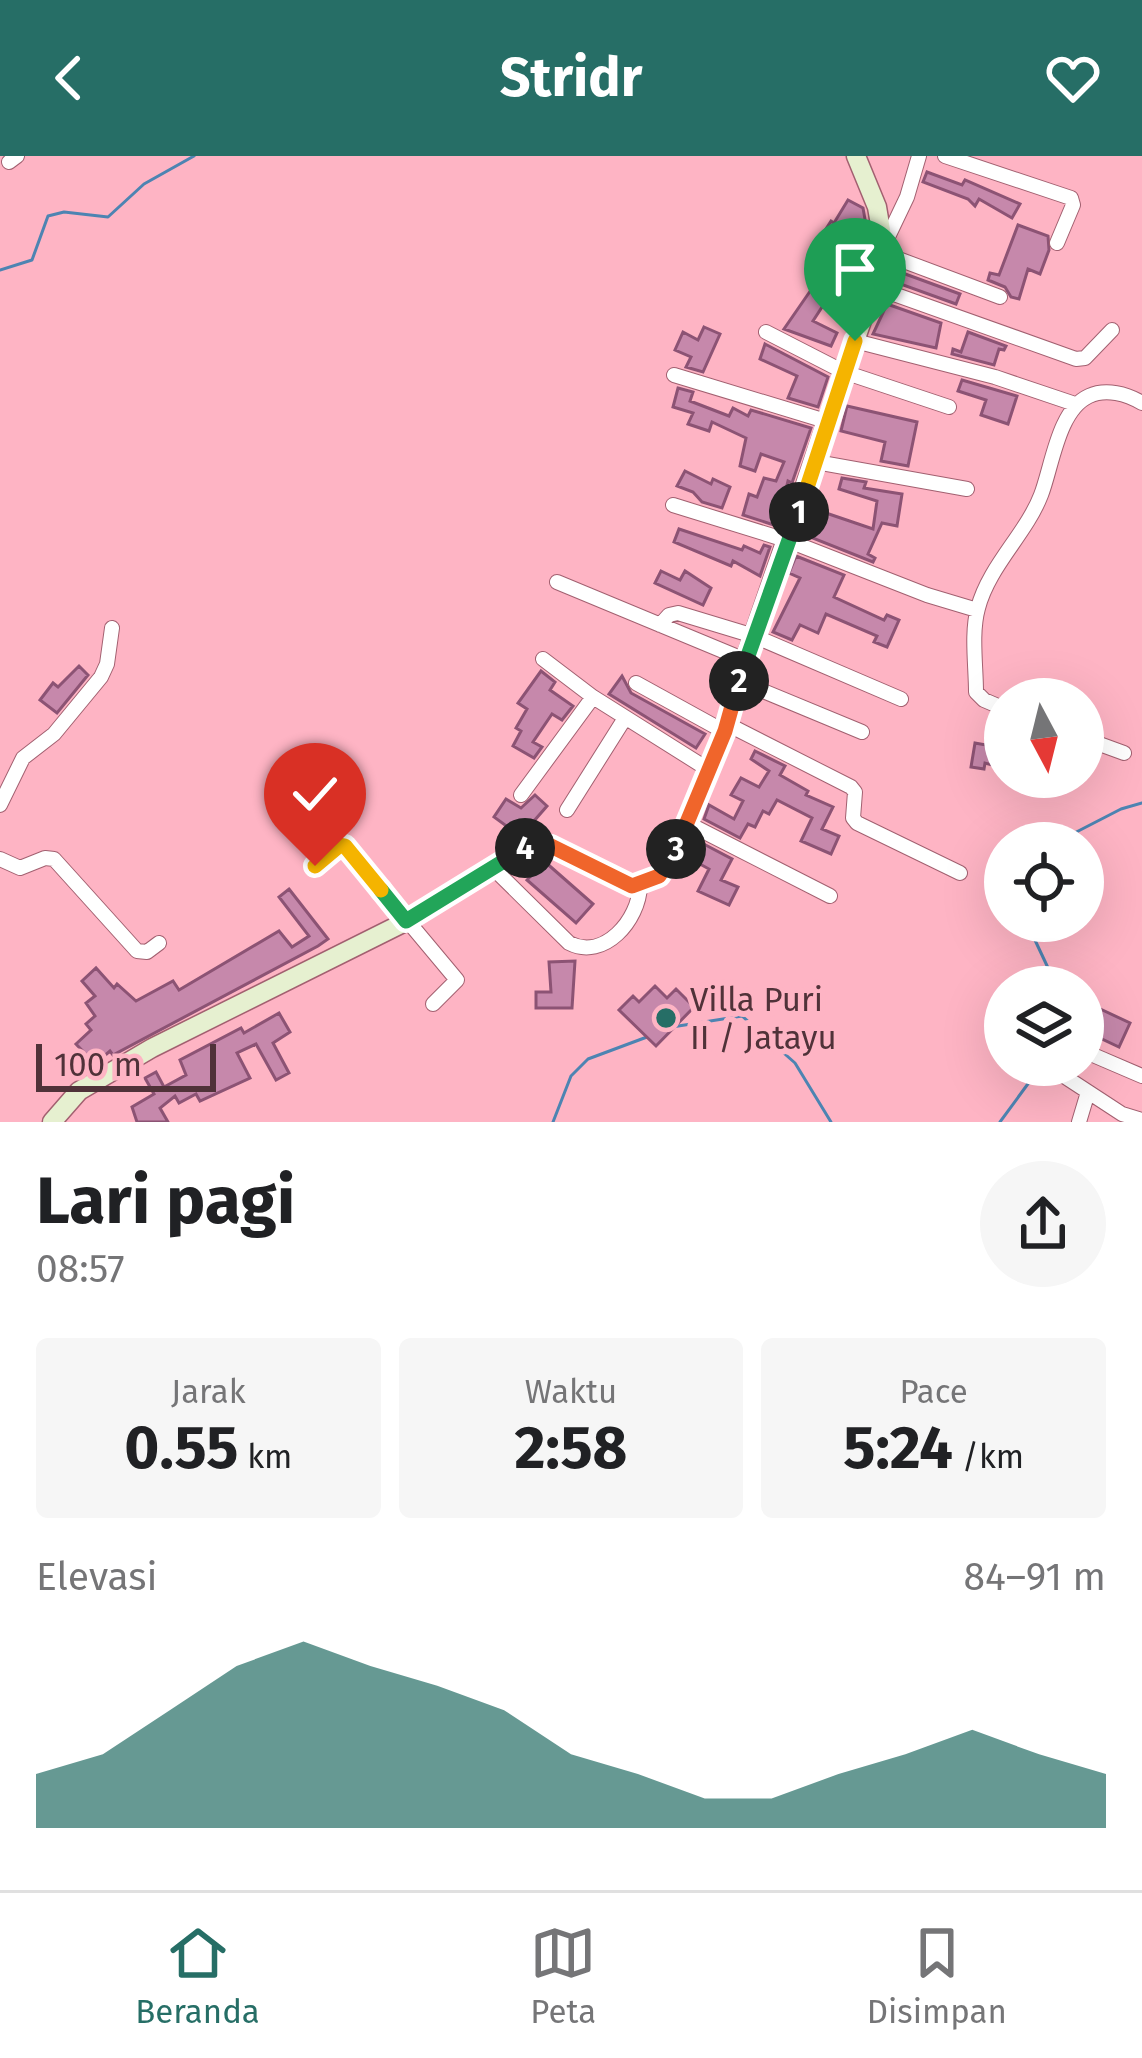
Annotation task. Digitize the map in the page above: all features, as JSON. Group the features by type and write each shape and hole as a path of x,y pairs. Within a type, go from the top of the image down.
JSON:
{"street":[{"path":"856,156 885,244 1000,297"},
{"path":"52,1122 79,1091 152,1048 406,921 521,850 551,846 621,883 640,886 668,868 726,728 885,244 919,156"},
{"path":"945,156 1071,198 1073,205 1057,243"},
{"path":"874,287 1076,359 1085,358 1112,330"},
{"path":"766,332 844,372 949,407"},
{"path":"855,341 995,377 1072,404"},
{"path":"674,375 829,422"},
{"path":"984,700 976,692 977,610 988,583 1040,499 1066,422 1089,395 1115,392 1142,403"},
{"path":"816,462 967,489"},
{"path":"673,505 789,541 928,596 977,610"},
{"path":"557,582 745,660"},
{"path":"660,625 665,617 678,613 754,636 901,699"},
{"path":"0,805 23,758 54,734 101,677 112,628"},
{"path":"543,658 593,697 709,770"},
{"path":"739,681 862,732"},
{"path":"636,683 850,787 855,792 853,818 857,823 960,873"},
{"path":"521,795 593,697"},
{"path":"567,810 625,718"},
{"path":"1104,746 1124,753"},
{"path":"687,823 830,896"},
{"path":"315,866 340,845 345,846 457,980 433,1004"},
{"path":"0,860 20,868 46,858 54,860 137,952 147,952 159,943"},
{"path":"493,868 553,928 583,950 605,944 634,914 640,886"},
{"path":"1104,1059 1142,1076"},
{"path":"1079,1086 1122,1114 1142,1120"},
{"path":"1079,1122 1088,1092"}],"building":[{"path":"927,172 962,185 965,180 1020,204 1012,218 979,199 975,206 923,182"},
{"path":"848,200 863,208 866,225 849,248 824,232"},
{"path":"1018,225 1048,236 1049,250 1040,274 1028,269 1019,299 988,280 990,273 999,275"},
{"path":"852,255 867,264 857,291 846,285 831,305 826,301 813,321 837,333 831,346 784,329 822,274 829,279 835,267 843,272"},
{"path":"897,271 960,294 956,304 892,281"},
{"path":"887,304 941,323 936,348 873,334"},
{"path":"704,327 720,334 703,372 686,367 691,357 675,350 683,332 698,340"},
{"path":"968,332 1006,346 999,349 994,365 952,354 953,349 961,352"},
{"path":"765,344 828,377 818,407 788,398 797,376 760,359"},
{"path":"962,380 1017,396 1008,424 981,415 986,400 958,391"},
{"path":"678,388 693,392 690,401 729,416 733,408 748,416 751,410 811,428 792,483 788,481 777,526 743,515 749,494 757,497 764,478 776,481 784,462 761,454 755,471 740,466 746,438 712,422 709,431 688,424 693,413 673,407"},
{"path":"847,406 917,422 908,466 881,461 885,442 841,431"},
{"path":"685,471 730,487 722,508 677,486"},
{"path":"842,478 866,482 864,488 902,494 897,526 882,523 868,554 875,558 873,562 810,537 820,511 873,529 877,501 839,489"},
{"path":"679,529 742,550 744,546 760,553 764,545 770,547 760,576 733,561 731,566 674,542"},
{"path":"796,556 844,575 834,597 884,620 887,615 899,620 887,647 874,642 877,636 826,614 818,633 800,625 792,640 773,632 800,578 789,573"},
{"path":"661,571 680,580 685,571 711,588 703,605 655,583"},
{"path":"79,666 88,675 57,713 40,700 53,683 58,687"},
{"path":"541,671 555,682 550,690 573,706 562,720 552,714 533,742 542,747 534,758 513,746 527,709 518,703"},
{"path":"622,676 631,693 705,734 696,748 609,694"},
{"path":"975,743 984,745 984,769 971,767"},
{"path":"755,751 785,766 780,775 808,791 806,795 833,807 822,829 839,836 831,854 801,841 812,818 777,800 769,814 763,811 755,827 748,824 740,838 704,819 709,805 734,819 743,801 731,795 741,778 759,787 769,771 751,759"},
{"path":"535,795 547,806 534,821 539,824 531,835 520,836 494,817 506,799 521,808"},
{"path":"698,841 732,859 721,880 738,887 729,905 698,891 709,869 689,858"},
{"path":"544,861 593,904 576,923 527,880"},
{"path":"289,889 328,939 113,1055 110,1051 95,1064 76,1044 91,1030 86,1024 95,1016 86,1003 95,996 82,981 96,968 114,988 117,984 136,1001 173,981 179,990 279,931 292,947 309,936 279,897"},
{"path":"575,961 572,1008 536,1008 536,992 551,992 549,962"},
{"name":"Villa Puri II / Jatayu","path":"655,986 667,998 676,989 694,1007 656,1046 619,1010 633,996 639,1002"},
{"path":"1104,1011 1130,1023 1119,1047 1104,1040"},
{"path":"279,1013 290,1032 273,1043 289,1073 276,1080 256,1044 237,1053 250,1078 200,1101 196,1094 179,1103 175,1096 160,1108 168,1122 137,1122 132,1107 154,1094 145,1078 156,1072 164,1087 186,1075 180,1060"}],"waterway":[{"path":"0,270 32,260 48,216 64,212 108,217 144,184 194,156"},
{"path":"1096,822 1142,803"},
{"path":"1036,942 1047,966"},
{"path":"672,1027 742,1016 795,1063 831,1122"},
{"path":"553,1122 571,1076 588,1059 647,1037"},
{"path":"1000,1122 1026,1086"}],"place":[{"name":"Villa Puri II / Jatayu","path":"666,1018"}],"route":[{"path":"315,866 340,845 345,846 406,921 532,846 551,846 632,886 668,868 725,731 855,341"}]}
